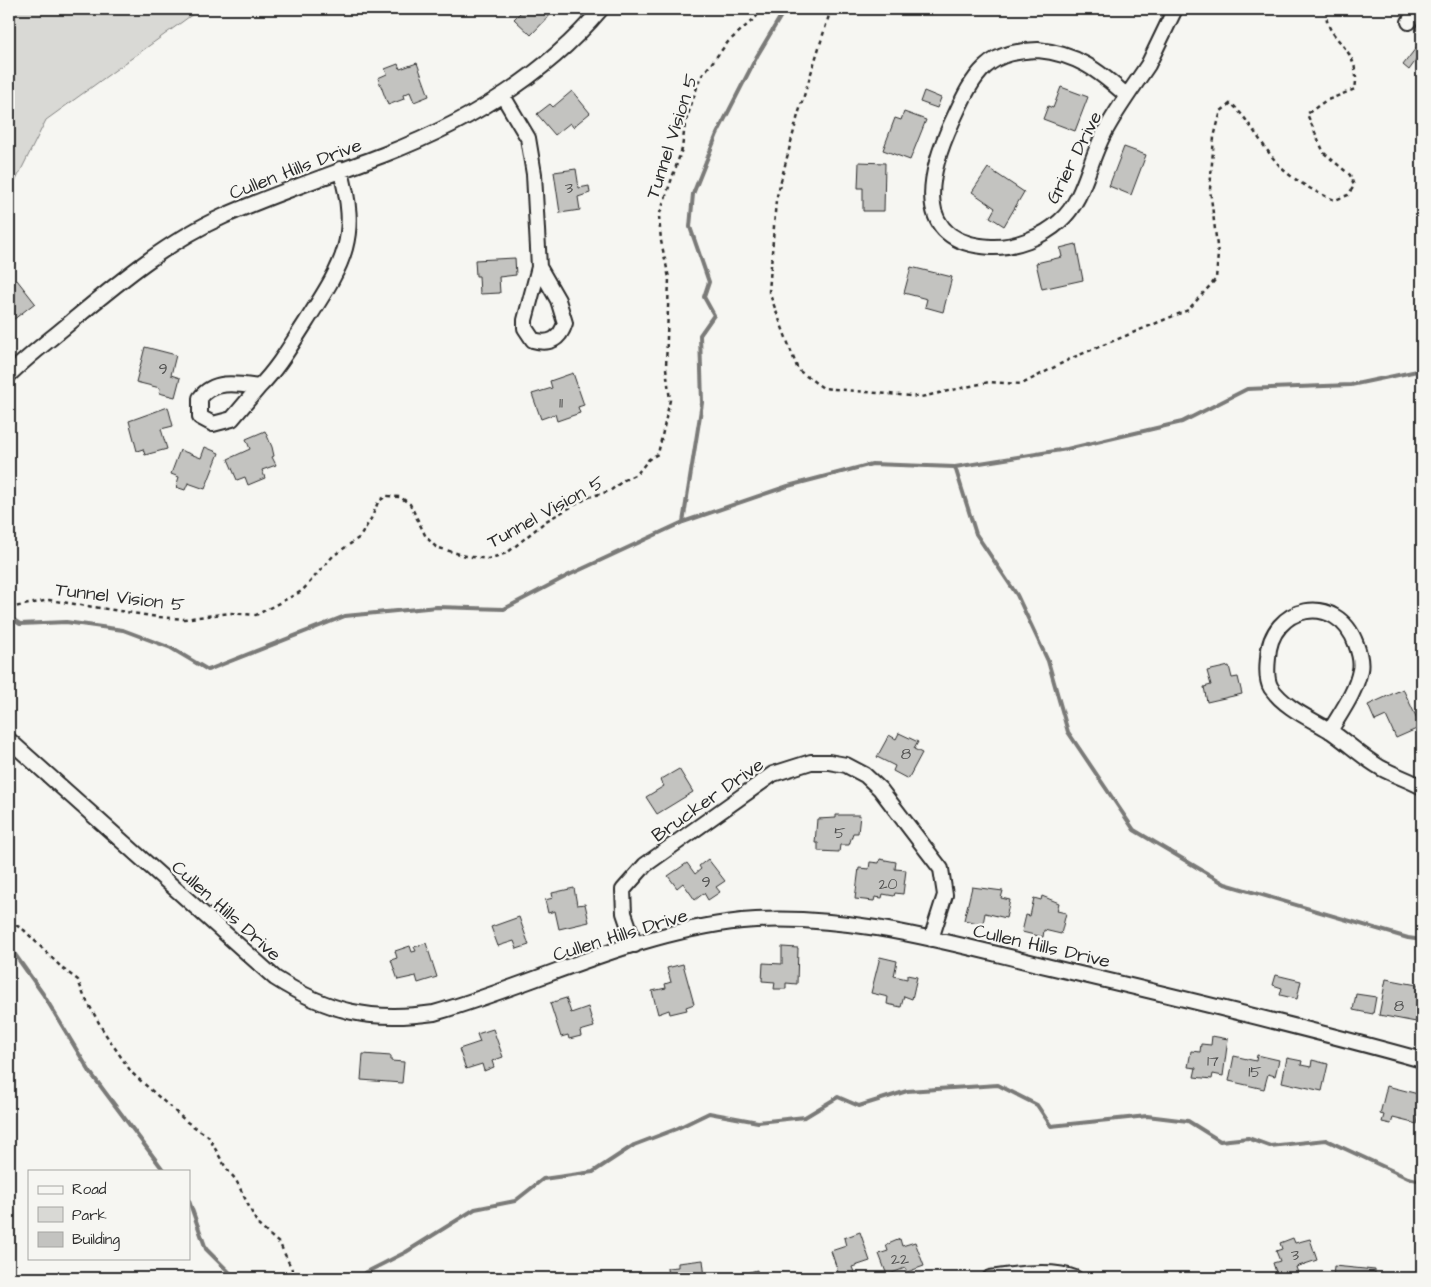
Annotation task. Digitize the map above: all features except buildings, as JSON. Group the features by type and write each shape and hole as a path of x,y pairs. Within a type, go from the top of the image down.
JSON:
{"street":[{"name":"Cullen Hills Drive","path":"9,375 98,300 192,232 224,216 383,155 424,137 503,96 564,50 601,9"},
{"name":"Grier Drive","path":"1127,96 1104,76 1082,61 1057,52 1023,51 1009,53 996,59 986,66 974,81 942,145 933,173 931,196 935,217 948,234 959,240 982,246 1012,245 1045,233 1069,212 1089,171 1100,142 1152,56 1175,9"},
{"path":"1409,22 1418,9"},
{"path":"503,96 528,138 532,156 539,267 524,320 525,328 533,340 548,342 562,332 565,323 558,300 539,267"},
{"path":"259,387 275,371 341,262 349,232 350,214 348,194 340,170"},
{"path":"1330,731 1356,685 1360,668 1359,653 1348,626 1338,616 1324,611 1309,611 1294,615 1279,624 1272,637 1267,661 1270,686 1292,708 1330,731 1380,767 1422,787"},
{"name":"Cullen Hills Drive","path":"9,740 252,959 303,996 354,1014 378,1017 405,1017 434,1013 635,945 682,932 742,922 788,920 835,922 931,939 1215,1005 1422,1060"},
{"name":"Brucker Drive","path":"635,945 624,913 623,890 646,865 773,774 791,767 820,762 846,765 865,775 880,789 941,869 945,895 931,939"},
{"path":"990,1278 1035,1274 1068,1275 1075,1278"}],"path":[{"name":"Tunnel Vision 5","path":"9,608 49,600 158,617 184,619 230,613 256,615 302,591 333,556 360,537 372,517 378,502 386,496 400,497 410,504 426,537 436,547 466,556 488,559 506,553 546,521 589,497 610,491 624,480 637,474 649,460 658,454 670,400 666,368 669,278 661,241 659,216 682,149 685,124 700,78 728,42 756,17 761,9"},
{"path":"9,921 24,930 63,969 78,980 84,996 104,1032 132,1073 187,1122 208,1136 226,1168 236,1180 258,1225 280,1244 296,1278"}],"green space":[{"path":"9,9 200,9 46,120 9,194"}],"waterway":[{"path":"683,522 702,403 700,335 714,315 704,297 709,282 690,227 693,194 717,134 757,56 785,9"},
{"path":"9,617 20,624 66,622 123,630 171,648 208,670 345,616 437,607 504,609 569,575 683,522 788,486 872,464 955,467 1067,449 1182,422 1247,389 1351,385 1422,370"},
{"path":"955,467 976,534 1017,595 1048,661 1068,732 1134,830 1225,884 1408,938 1422,940"},
{"path":"9,946 43,994 90,1072 163,1170"},
{"path":"355,1278 406,1252 475,1209 515,1201 543,1179 593,1172 634,1145 676,1129 709,1113 758,1122 805,1117 838,1097 859,1106 907,1091 998,1085 1037,1105 1051,1126 1147,1116 1188,1121 1220,1141 1248,1138 1270,1146 1326,1140 1408,1178 1422,1181"},
{"path":"190,1204 206,1249 235,1278"}]}
